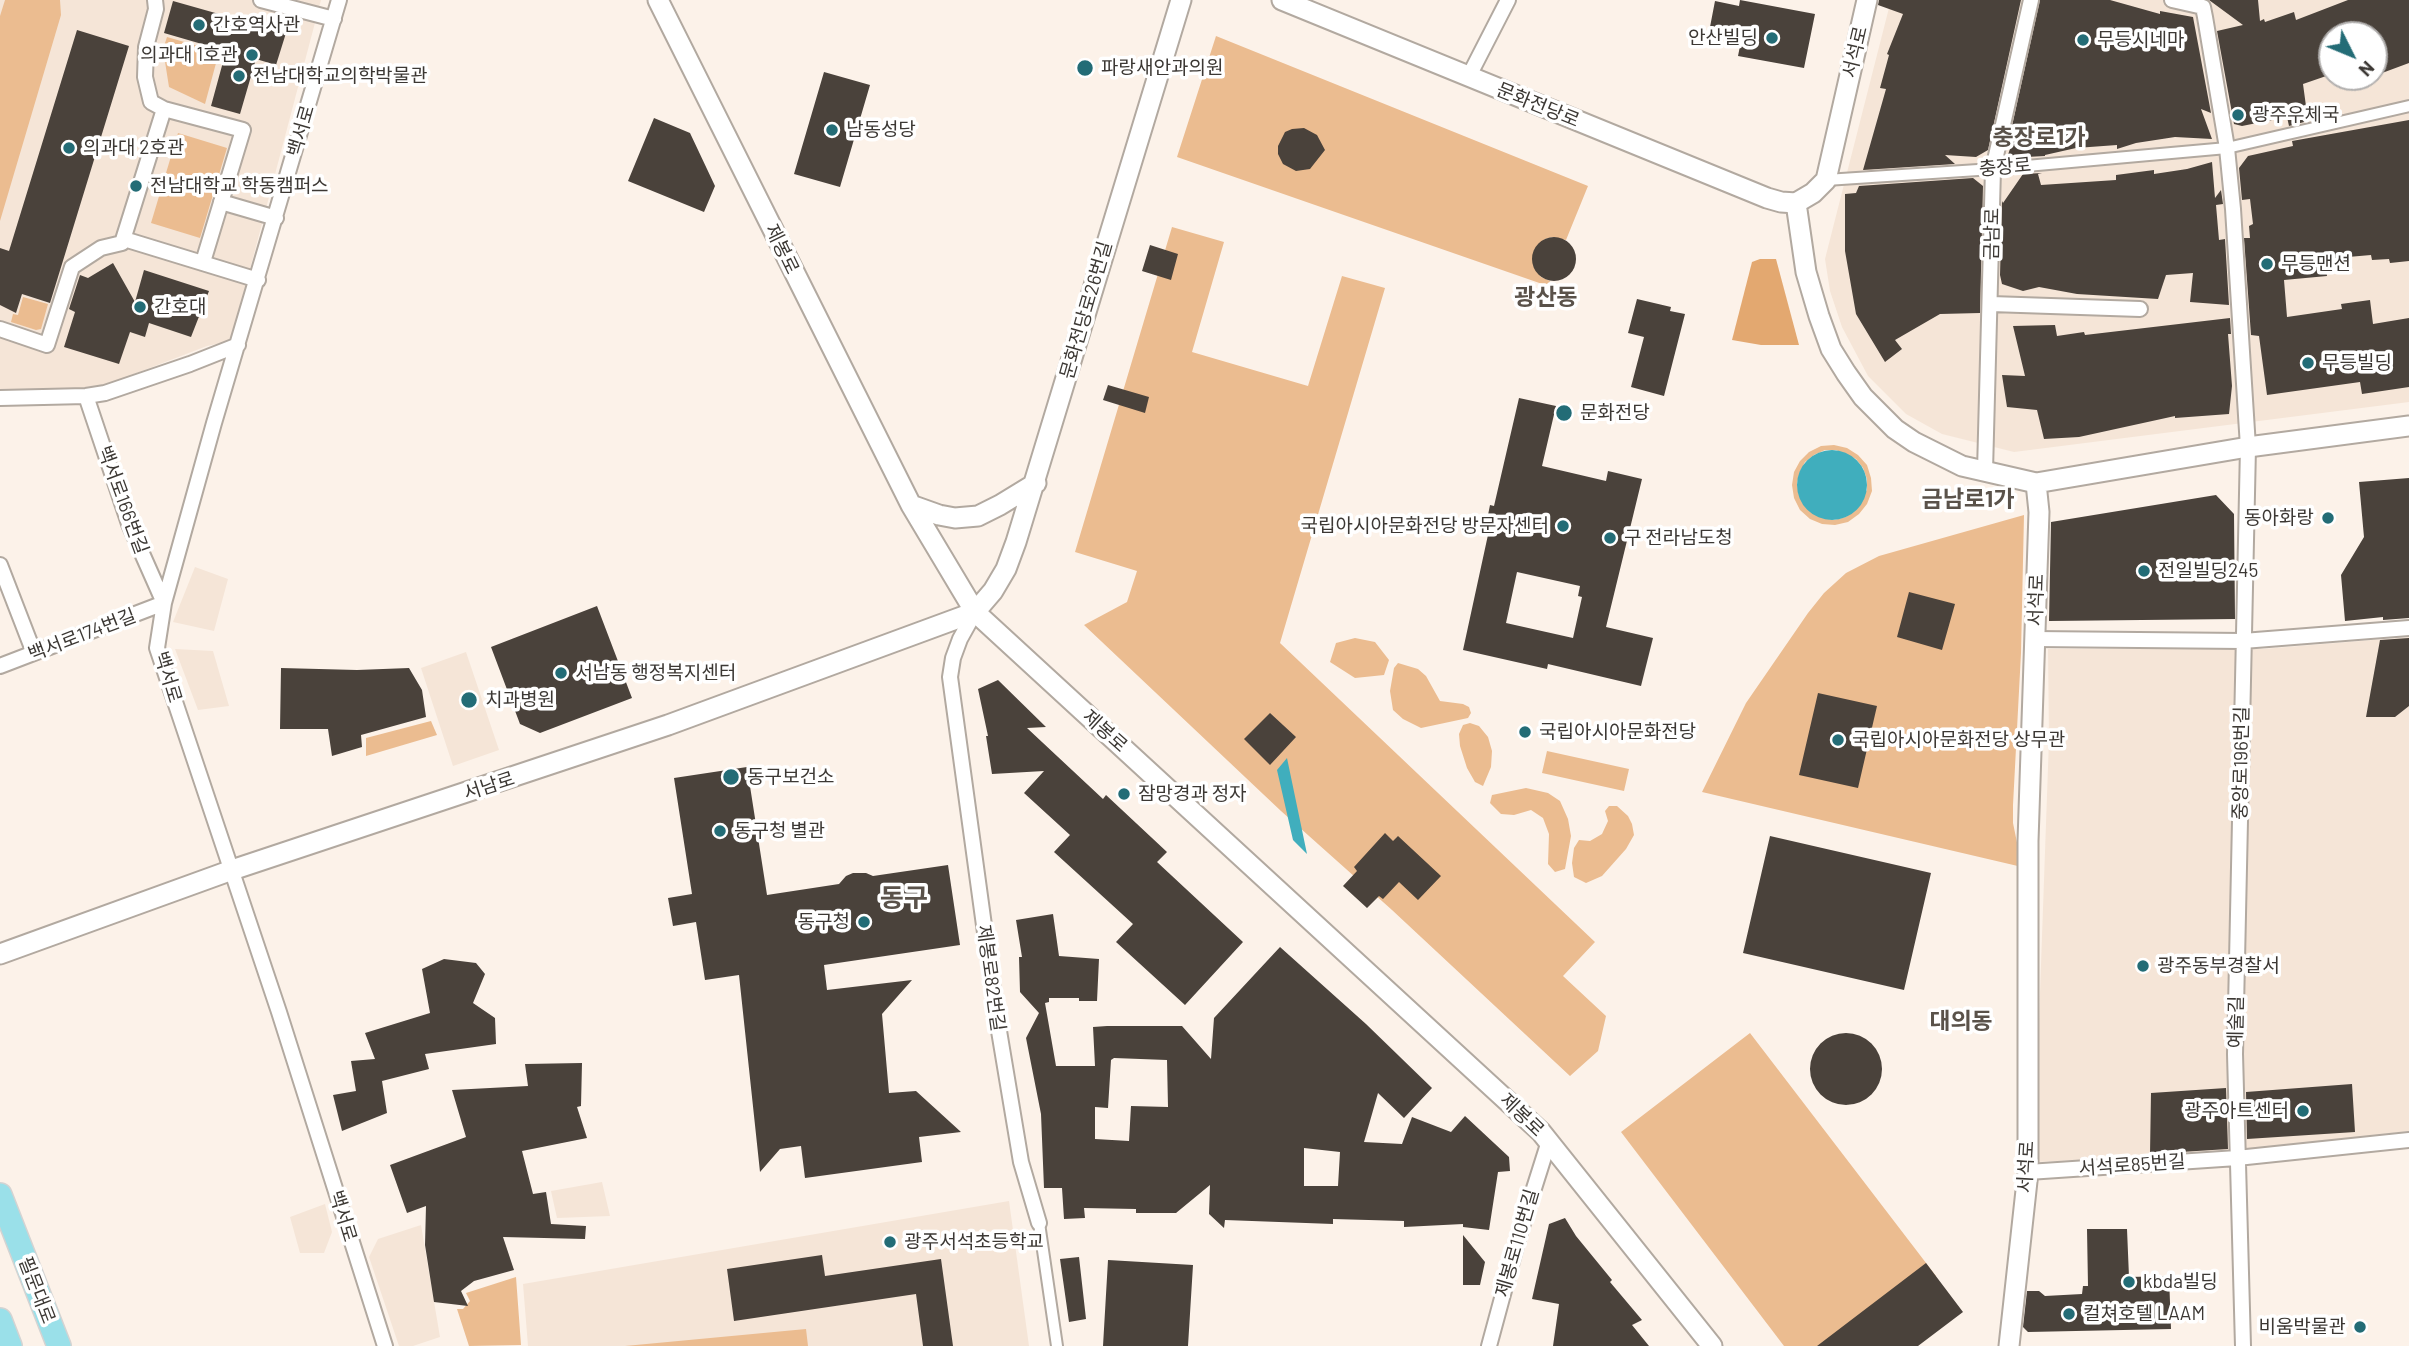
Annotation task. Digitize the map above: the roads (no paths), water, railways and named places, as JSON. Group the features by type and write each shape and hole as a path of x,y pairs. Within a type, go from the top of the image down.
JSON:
{"main road":[{"name":"필문대로","path":"0,1195 59,1346"},
{"path":"0,1320 10,1346"}],"street":[{"path":"155,0 156,9 146,47 145,77 151,102 164,109 243,130 203,262"},
{"path":"261,0 334,19"},
{"name":"백서로","path":"339,0 164,603 157,648 279,1012 384,1346"},
{"name":"제봉로","path":"658,0 911,505 975,612 1549,1140 1712,1346"},
{"name":"문화전당로26번길","path":"975,612 993,591 1006,569 1036,483 1181,0"},
{"name":"문화전당로","path":"1282,0 1767,198 1796,203"},
{"path":"1469,76 1508,0"},
{"name":"서석로","path":"1826,180 1867,0"},
{"name":"금남로","path":"1985,471 1993,169 2031,0"},
{"path":"2172,0 2204,8 2227,148 2241,310 2248,447 2243,641"},
{"name":"충장로","path":"1826,180 1993,169 2227,148 2409,106"},
{"path":"0,329 47,345 72,267 101,248 122,243 124,239 164,109"},
{"path":"1826,180 1814,193 1796,203 1804,262 1831,349 1863,397 1895,429 1945,459 1962,466 2036,483 2248,447 2409,426"},
{"path":"221,202 276,218"},
{"path":"124,239 258,280"},
{"path":"1991,304 2140,309"},
{"path":"0,398 105,393 238,345"},
{"name":"백서로166번길","path":"86,396 129,524 164,603"},
{"path":"911,505 947,516 978,516 1036,483"},
{"name":"서석로","path":"2009,1346 2028,1172 2028,841 2039,512 2036,483"},
{"path":"0,565 34,653"},
{"name":"백서로174번길","path":"0,666 164,603"},
{"name":"서남로","path":"0,954 232,870 668,725 975,612"},
{"name":"제봉로82번길","path":"975,612 960,639 950,677 996,1013 1021,1162 1039,1223 1057,1346"},
{"path":"2035,639 2243,641 2409,628"},
{"name":"중앙로196번길","path":"2240,885 2243,641"},
{"name":"예술길","path":"2237,1158 2235,1054 2240,885"},
{"name":"제봉로110번길","path":"1489,1346 1521,1227 1549,1140"},
{"name":"서석로85번길","path":"2028,1172 2237,1158 2409,1140"},
{"path":"2237,1158 2243,1346"}],"water":[{"path":"1832,450 1857,460 1867,485 1857,510 1832,520 1807,510 1797,485 1807,460"},
{"path":"1287,758 1307,854 1293,840 1277,770"}],"place":[{"name":"간호역사관","path":"199,25"},
{"name":"안산빌딩","path":"1772,38"},
{"name":"무등시네마","path":"2083,40"},
{"name":"의과대 1호관","path":"252,55"},
{"name":"파랑새안과의원","path":"1085,68"},
{"name":"전남대학교의학박물관","path":"239,76"},
{"name":"광주우체국","path":"2238,115"},
{"name":"남동성당","path":"832,130"},
{"name":"의과대 2호관","path":"69,148"},
{"name":"전남대학교 학동캠퍼스","path":"136,186"},
{"name":"무등맨션","path":"2267,264"},
{"name":"간호대","path":"140,307"},
{"name":"무등빌딩","path":"2308,363"},
{"name":"문화전당","path":"1564,413"},
{"name":"동아화랑","path":"2328,518"},
{"name":"국립아시아문화전당 방문자센터","path":"1563,526"},
{"name":"구 전라남도청","path":"1610,538"},
{"name":"전일빌딩245","path":"2144,571"},
{"name":"서남동 행정복지센터","path":"561,673"},
{"name":"치과병원","path":"469,700"},
{"name":"국립아시아문화전당","path":"1525,732"},
{"name":"국립아시아문화전당 상무관","path":"1838,740"},
{"name":"동구보건소","path":"731,777"},
{"name":"잠망경과 정자","path":"1124,794"},
{"name":"동구청 별관","path":"720,831"},
{"name":"동구청","path":"864,922"},
{"name":"광주동부경찰서","path":"2143,966"},
{"name":"광주아트센터","path":"2303,1111"},
{"name":"광주서석초등학교","path":"890,1242"},
{"name":"kbda빌딩","path":"2129,1282"},
{"name":"컬쳐호텔 LAAM","path":"2069,1314"},
{"name":"비움박물관","path":"2360,1327"}],"district":[{"name":"충장로1가","path":"2039,137"},
{"name":"광산동","path":"1546,297"},
{"name":"금남로1가","path":"1968,499"},
{"name":"동구","path":"904,898"},
{"name":"대의동","path":"1961,1021"}]}
